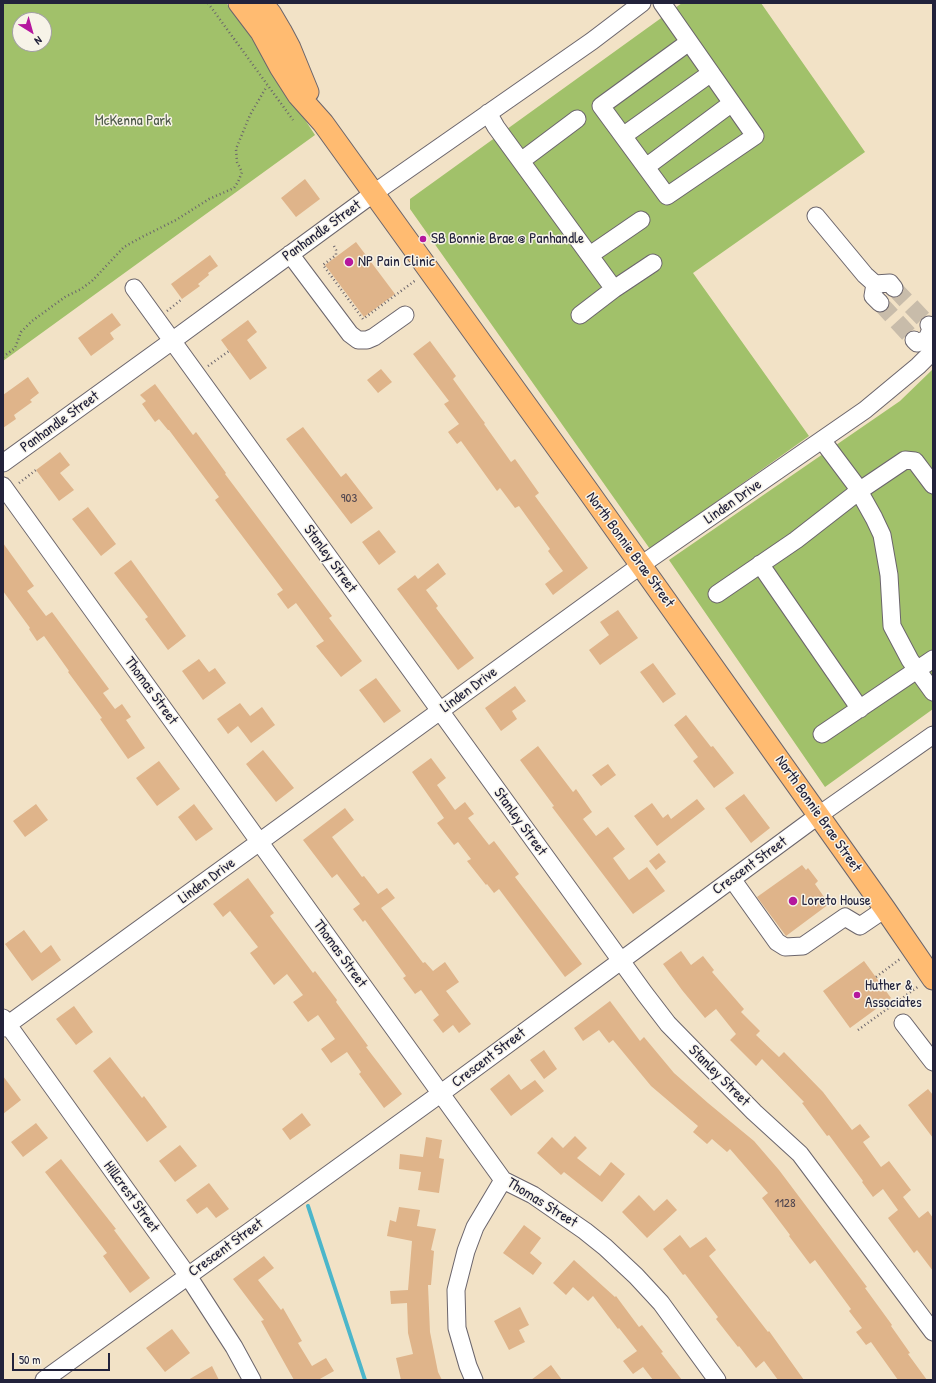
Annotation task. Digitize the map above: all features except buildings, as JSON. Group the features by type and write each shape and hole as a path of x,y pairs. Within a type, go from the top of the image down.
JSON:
{"main road":[{"name":"North Bonnie Brae Street","path":"239,3 261,32 280,67 298,95 323,123 374,193 641,565 885,909 926,982"},
{"name":"North Bonnie Brae Street","path":"262,3 271,14 287,42 323,123"}],"street":[{"name":"Panhandle Street","path":"3,463 374,193 592,41 642,3"},
{"path":"662,3 755,136 667,196 601,106 689,42"},
{"path":"623,136 711,73"},
{"path":"646,167 732,103"},
{"path":"488,113 614,289"},
{"path":"521,161 577,119"},
{"path":"816,216 865,275 875,284 890,283 894,288"},
{"path":"590,255 641,220"},
{"path":"290,254 350,334 358,340 367,340 374,337 405,315"},
{"path":"580,315 614,289 653,263"},
{"path":"875,284 873,296 880,303"},
{"name":"Stanley Street","path":"134,288 620,960 668,1024 754,1112 800,1154 933,1332"},
{"name":"Linden Drive","path":"5,1024 260,842 641,565 865,410 918,366 927,340"},
{"path":"822,440 859,491 882,535 889,575 892,626 910,660 933,692"},
{"path":"717,594 796,540 859,491 905,460 915,461 933,485"},
{"name":"Thomas Street","path":"5,489 503,1180 533,1195 585,1231 605,1247 636,1276 661,1303 718,1380"},
{"path":"760,564 860,709"},
{"path":"822,734 933,659"},
{"name":"Crescent Street","path":"44,1380 440,1094 620,960 819,816 933,736"},
{"path":"732,879 777,942 784,947 803,946 845,917 860,926 885,909"},
{"path":"903,1023 933,1062"},
{"name":"Hillcrest Street","path":"5,1024 188,1276 234,1347 252,1380"},
{"path":"474,1380 468,1366 457,1328 456,1290 466,1251 475,1227 503,1180"}],"path":[{"path":"208,3 293,120"},
{"path":"3,357 15,348 21,332 32,321 92,281 124,247 142,236 176,220 209,199 234,188 242,172 237,162 236,149 250,115 267,86"},
{"path":"334,246 336,255 323,265 363,319 417,279"},
{"path":"157,319 182,299"},
{"path":"197,374 229,351"},
{"path":"5,489 36,470"},
{"path":"876,977 901,958"},
{"path":"858,1030 926,982"}],"green space":[{"name":"McKenna Park","path":"3,3 226,3 245,28 315,135 3,361"},
{"path":"682,3 761,3 865,152 693,273 809,436 650,549 410,209 410,199"},
{"path":"933,369 933,709 825,787 669,560 900,401"}],"waterway":[{"path":"308,1206 365,1380"}],"tunnel":[{"path":"894,288 929,325"},
{"path":"880,303 914,340"}],"place":[{"name":"SB Bonnie Brae @ Panhandle","path":"423,239"},
{"name":"NP Pain Clinic","path":"349,262"},
{"name":"Loreto House","path":"793,901"},
{"name":"Huther & Associates","path":"857,995"}]}
